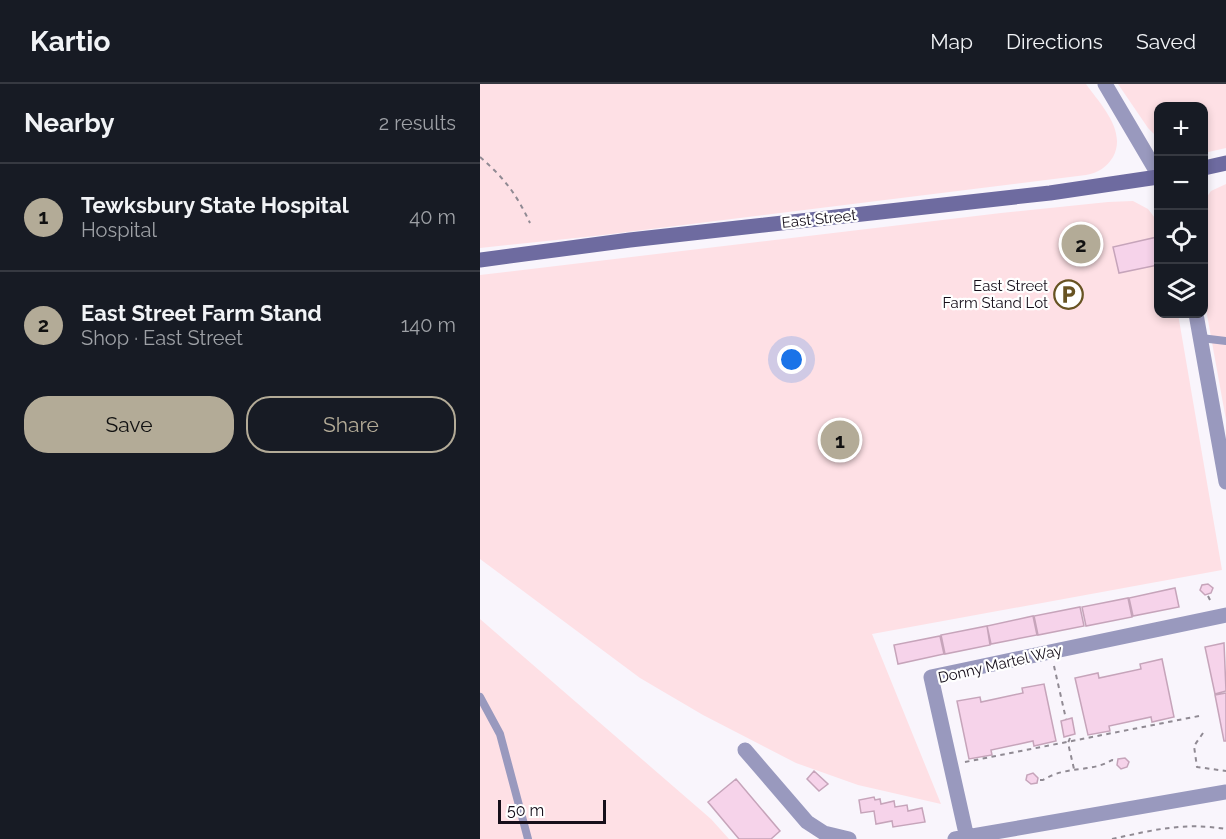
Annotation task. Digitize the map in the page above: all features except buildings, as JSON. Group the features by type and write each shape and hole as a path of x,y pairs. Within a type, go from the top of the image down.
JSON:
{"main road":[{"path":"1208,167 1226,163"},
{"name":"East Street","path":"480,260 630,240 1050,193 1154,176"}],"street":[{"path":"1105,84 1154,168"},
{"path":"1197,318 1226,482"},
{"name":"Donny Martel Way","path":"1226,615 931,677 951,764 961,838 1226,792"},
{"path":"745,750 807,822 824,833 849,839"}],"lane":[{"path":"1201,338 1226,341"},
{"path":"480,697 500,734 528,839"}],"path":[{"path":"480,157 513,190 521,201 530,222"},
{"path":"1051,651 1066,719"},
{"path":"951,764 1199,716"},
{"path":"1203,733 1194,746 1197,767 1226,771"},
{"path":"1070,738 1068,742 1074,769"},
{"path":"1040,780 1054,773 1101,767 1112,760 1117,761"},
{"path":"1112,839 1178,827 1201,825 1226,829"}],"shaded area":[{"path":"480,84 1086,84 1105,109 1115,128 1117,138 1113,157 1108,164 1086,175 595,236 480,248"},
{"path":"1118,84 1226,84 1226,148 1208,152 1208,102 1154,102 1154,134"},
{"path":"1226,184 1226,420 1208,318 1208,195 1211,191"},
{"path":"1133,201 1148,209 1154,217 1154,318 1179,318 1222,570 872,634 941,804 858,785 796,763 703,715 640,678 480,559 480,275 1108,202"},
{"path":"480,619 711,819 729,839 480,839"}],"place":[{"name":"East Street Farm Stand","path":"1081,244"},
{"name":"East Street Farm Stand Lot","path":"1069,295"},
{"name":"Tewksbury State Hospital","path":"840,440"}]}
